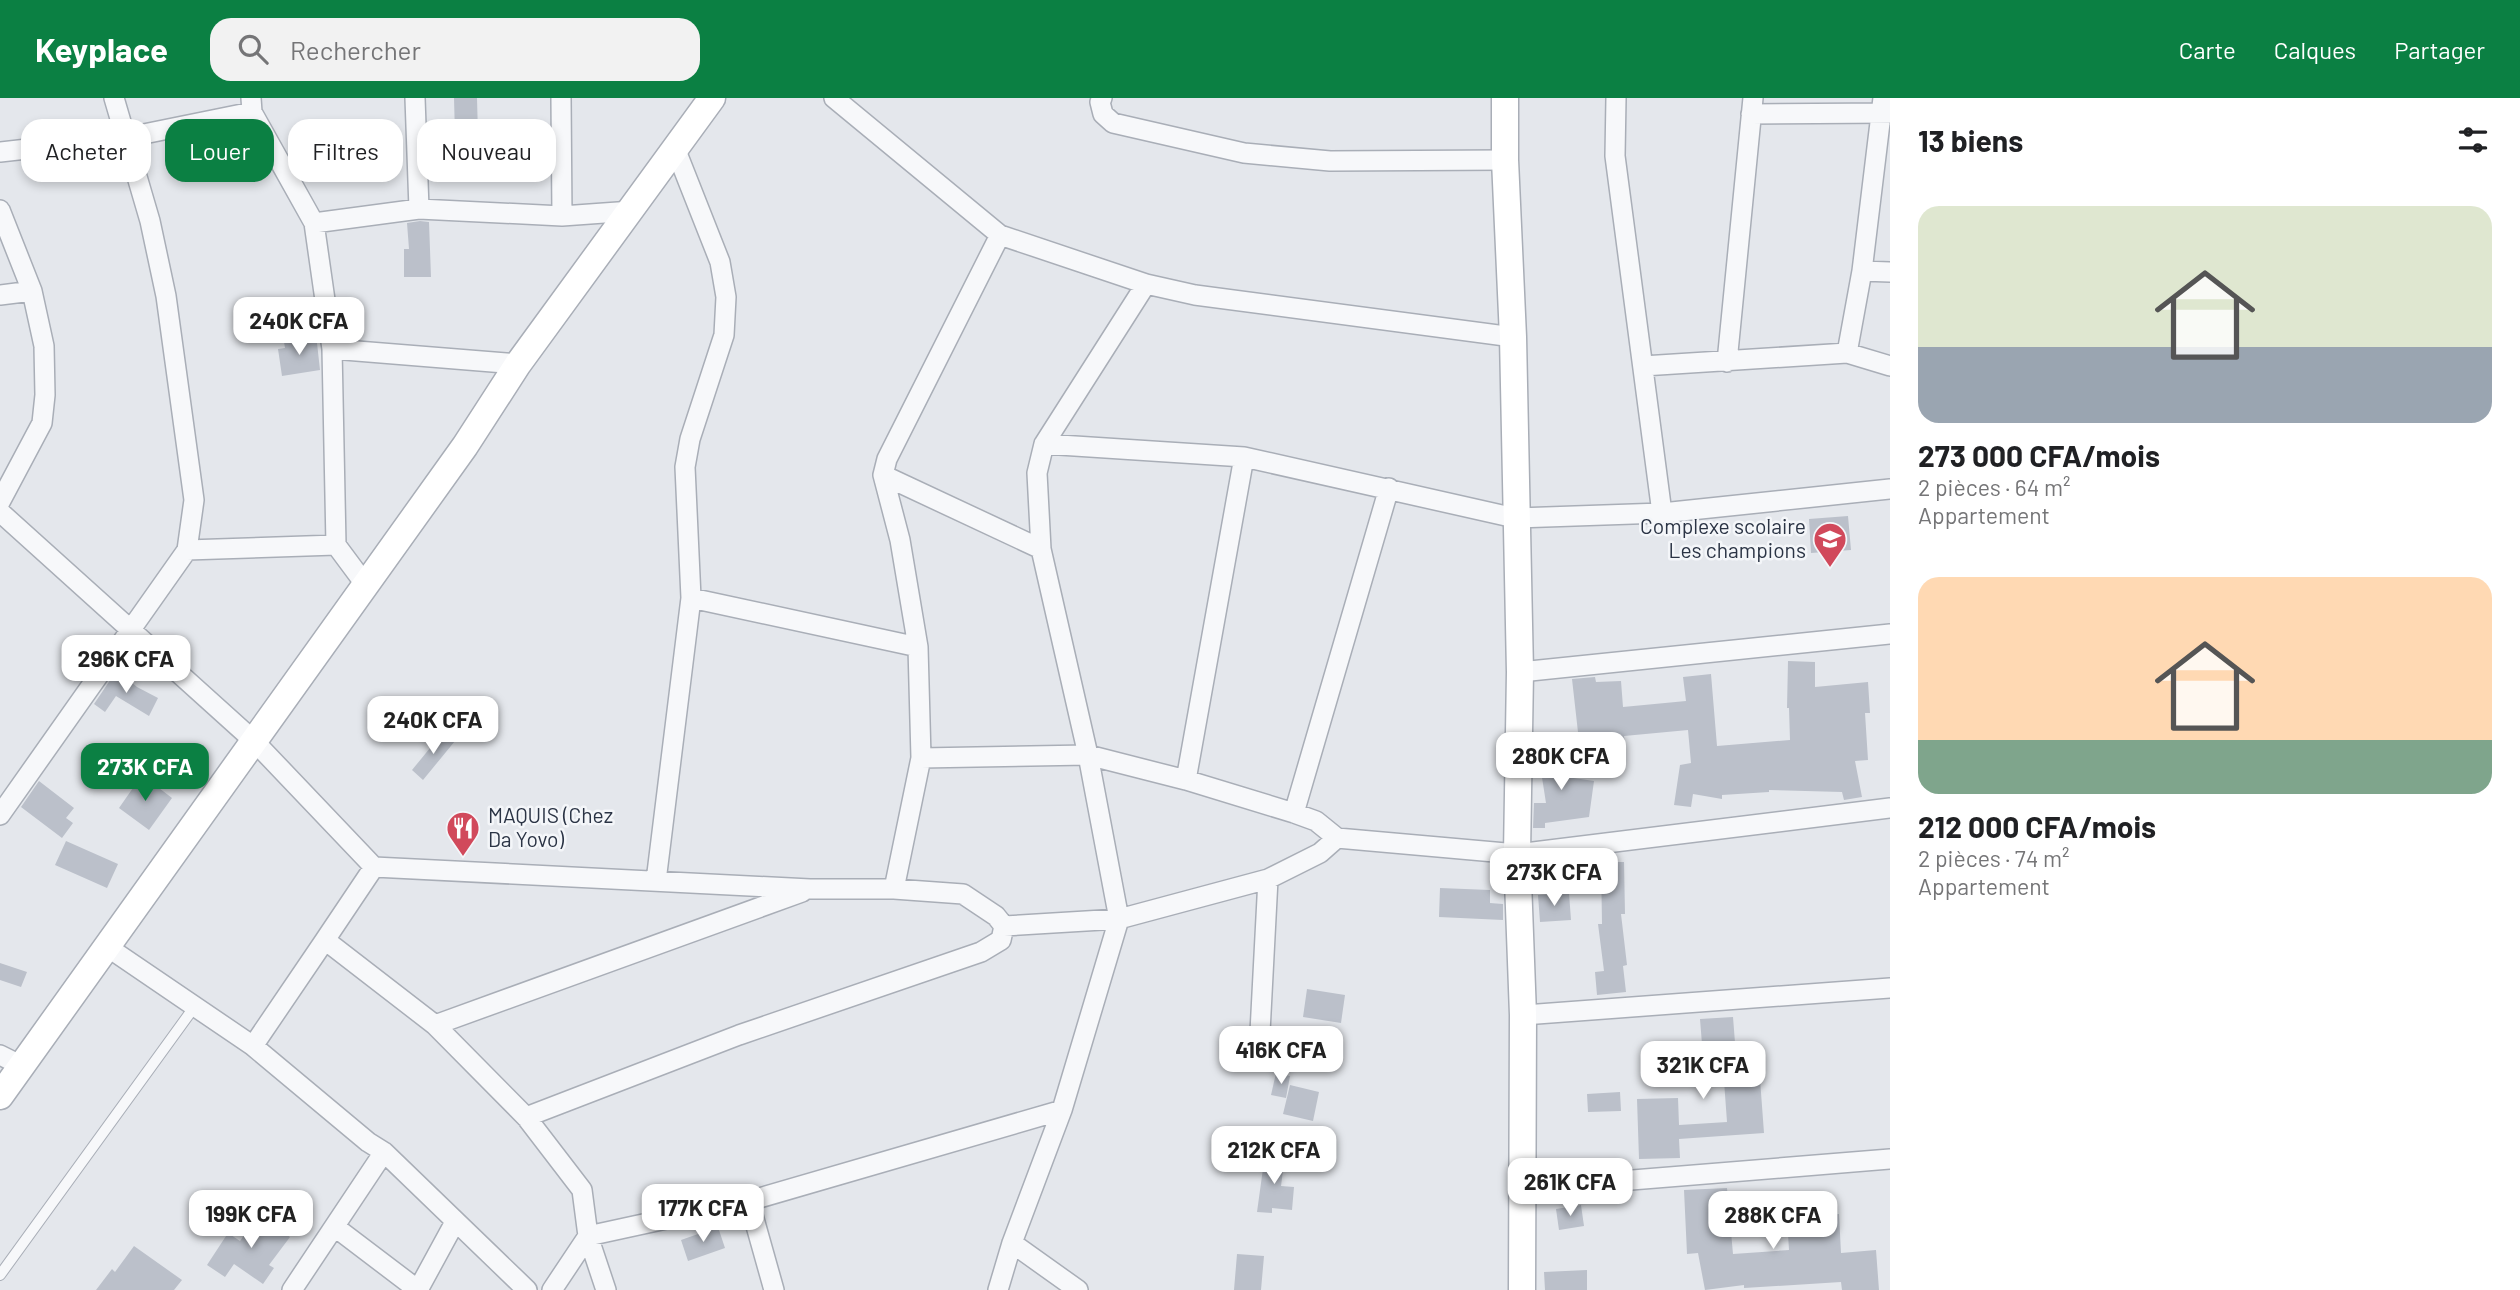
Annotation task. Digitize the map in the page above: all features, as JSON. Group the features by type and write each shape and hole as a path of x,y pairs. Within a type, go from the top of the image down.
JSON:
{"main road":[{"path":"0,1096 11,1061 106,946 465,446 518,364 712,98"},
{"path":"1505,98 1520,673 1517,853 1523,1015 1521,1290"}],"street":[{"path":"114,98 119,119"},
{"path":"415,98 419,209"},
{"path":"561,98 562,216"},
{"path":"834,98 1000,235 1146,284 1195,295 1513,337"},
{"path":"1102,98 1100,102 1103,114 1112,123 1244,153 1331,161 1505,160"},
{"path":"1616,98 1615,156 1662,513"},
{"path":"151,131 251,105 314,223 332,349 336,545 365,584"},
{"path":"1727,362 1752,106 1884,108 1862,271 1847,353"},
{"path":"656,881 691,598 685,467 690,439 724,335 726,297 720,262 676,148"},
{"path":"0,152 21,150"},
{"path":"0,815 187,550 194,500 166,296 150,221 138,182"},
{"path":"314,223 419,209 562,216 632,211"},
{"path":"0,210 32,291 44,346 45,395 42,423 0,502"},
{"path":"894,889 921,758 918,648 900,540 883,475 887,458 1000,235"},
{"path":"1862,271 1890,272"},
{"path":"998,1290 1012,1243 1062,1110 1119,919 1087,755 1041,549 1037,473 1044,444 1146,284"},
{"path":"0,295 32,291"},
{"path":"332,349 518,364"},
{"path":"1643,366 1847,353 1890,366"},
{"path":"1044,444 1244,457 1516,518 1662,513 1890,489"},
{"path":"1186,780 1244,457"},
{"path":"883,475 1041,549"},
{"path":"1294,813 1389,488"},
{"path":"0,512 254,741 374,867 810,890 894,889 963,894 996,916 1004,926"},
{"path":"187,550 336,545"},
{"path":"691,598 918,648"},
{"path":"1520,673 1890,634"},
{"path":"921,758 1087,755 1186,780 1294,813 1316,821 1337,838 1517,853 1890,808"},
{"path":"1004,926 1119,919 1268,879 1309,859 1337,838"},
{"path":"253,1046 374,867"},
{"path":"1260,1032 1268,879"},
{"path":"435,1026 810,890"},
{"path":"526,1117 739,1035 981,952 1001,940 1004,926"},
{"path":"325,940 435,1026 526,1117 582,1190 588,1236 606,1290"},
{"path":"106,946 253,1046 368,1142 384,1152 527,1290"},
{"path":"1523,1015 1890,988"},
{"path":"552,1290 588,1236 749,1201 1062,1110"},
{"path":"292,1290 384,1152"},
{"path":"1522,1189 1890,1159"},
{"path":"749,1201 774,1290"},
{"path":"335,1227 418,1290 455,1223"},
{"path":"1012,1243 1078,1290"}],"lane":[{"path":"0,1275 195,1006"}],"building":[{"path":"454,98 477,98 478,119 455,119"},
{"path":"429,222 431,277 404,277 404,249 409,249 407,223"},
{"path":"314,338 320,370 282,376 278,349 285,348 284,342"},
{"path":"1848,516 1851,550 1811,553 1809,519"},
{"path":"1788,661 1815,662 1815,687 1868,682 1870,713 1865,713 1868,760 1855,761 1862,797 1844,800 1842,792 1769,790 1722,795 1722,799 1693,794 1691,807 1674,805 1680,765 1691,763 1688,730 1624,736 1625,744 1580,750 1572,679 1595,677 1596,682 1621,681 1623,707 1686,701 1683,677 1711,674 1717,746 1790,740 1787,708"},
{"path":"117,670 137,687 158,698 149,716 116,696 105,712 94,704"},
{"path":"444,731 455,741 423,780 412,770"},
{"path":"1565,751 1567,777 1594,781 1589,817 1545,823 1545,828 1533,828 1534,803 1546,803 1541,771 1537,771 1536,754"},
{"path":"142,775 172,798 149,830 119,808"},
{"path":"39,781 74,808 66,818 73,823 62,838 21,807"},
{"path":"66,841 118,864 107,888 55,865"},
{"path":"1601,862 1624,862 1625,914 1621,914 1627,965 1623,966 1626,992 1597,995 1595,972 1604,971 1598,924 1602,924"},
{"path":"1440,888 1490,890 1490,903 1503,904 1503,920 1439,917"},
{"path":"1569,893 1571,920 1540,922 1538,895"},
{"path":"0,963 27,972 21,987 0,980"},
{"path":"1307,989 1345,995 1341,1023 1303,1017"},
{"path":"1733,1017 1738,1081 1760,1079 1764,1133 1679,1139 1680,1158 1639,1159 1637,1099 1678,1098 1679,1125 1727,1122 1723,1067 1704,1069 1700,1019"},
{"path":"1276,1073 1290,1076 1286,1098 1271,1095"},
{"path":"1290,1085 1319,1092 1313,1121 1283,1114"},
{"path":"1620,1092 1621,1111 1588,1112 1587,1094"},
{"path":"1265,1154 1285,1156 1281,1186 1294,1187 1292,1210 1272,1208 1272,1213 1257,1212"},
{"path":"1727,1188 1733,1254 1789,1250 1787,1218 1839,1214 1841,1253 1876,1250 1879,1290 1842,1290 1841,1282 1744,1288 1744,1285 1705,1290 1698,1253 1687,1254 1684,1190"},
{"path":"1581,1205 1584,1226 1559,1230 1556,1209"},
{"path":"259,1214 290,1237 269,1265 274,1268 263,1284 234,1264 225,1277 207,1265 228,1233 240,1241"},
{"path":"718,1227 725,1248 688,1261 681,1240"},
{"path":"134,1246 182,1280 174,1290 96,1290 112,1269 115,1272"},
{"path":"1237,1254 1264,1256 1261,1290 1234,1290"},
{"path":"1587,1270 1587,1290 1545,1290 1544,1272"}],"place":[{"name":"Complexe scolaire Les champions","path":"1830,569"},
{"name":"MAQUIS (Chez Da Yovo)","path":"463,858"}]}
